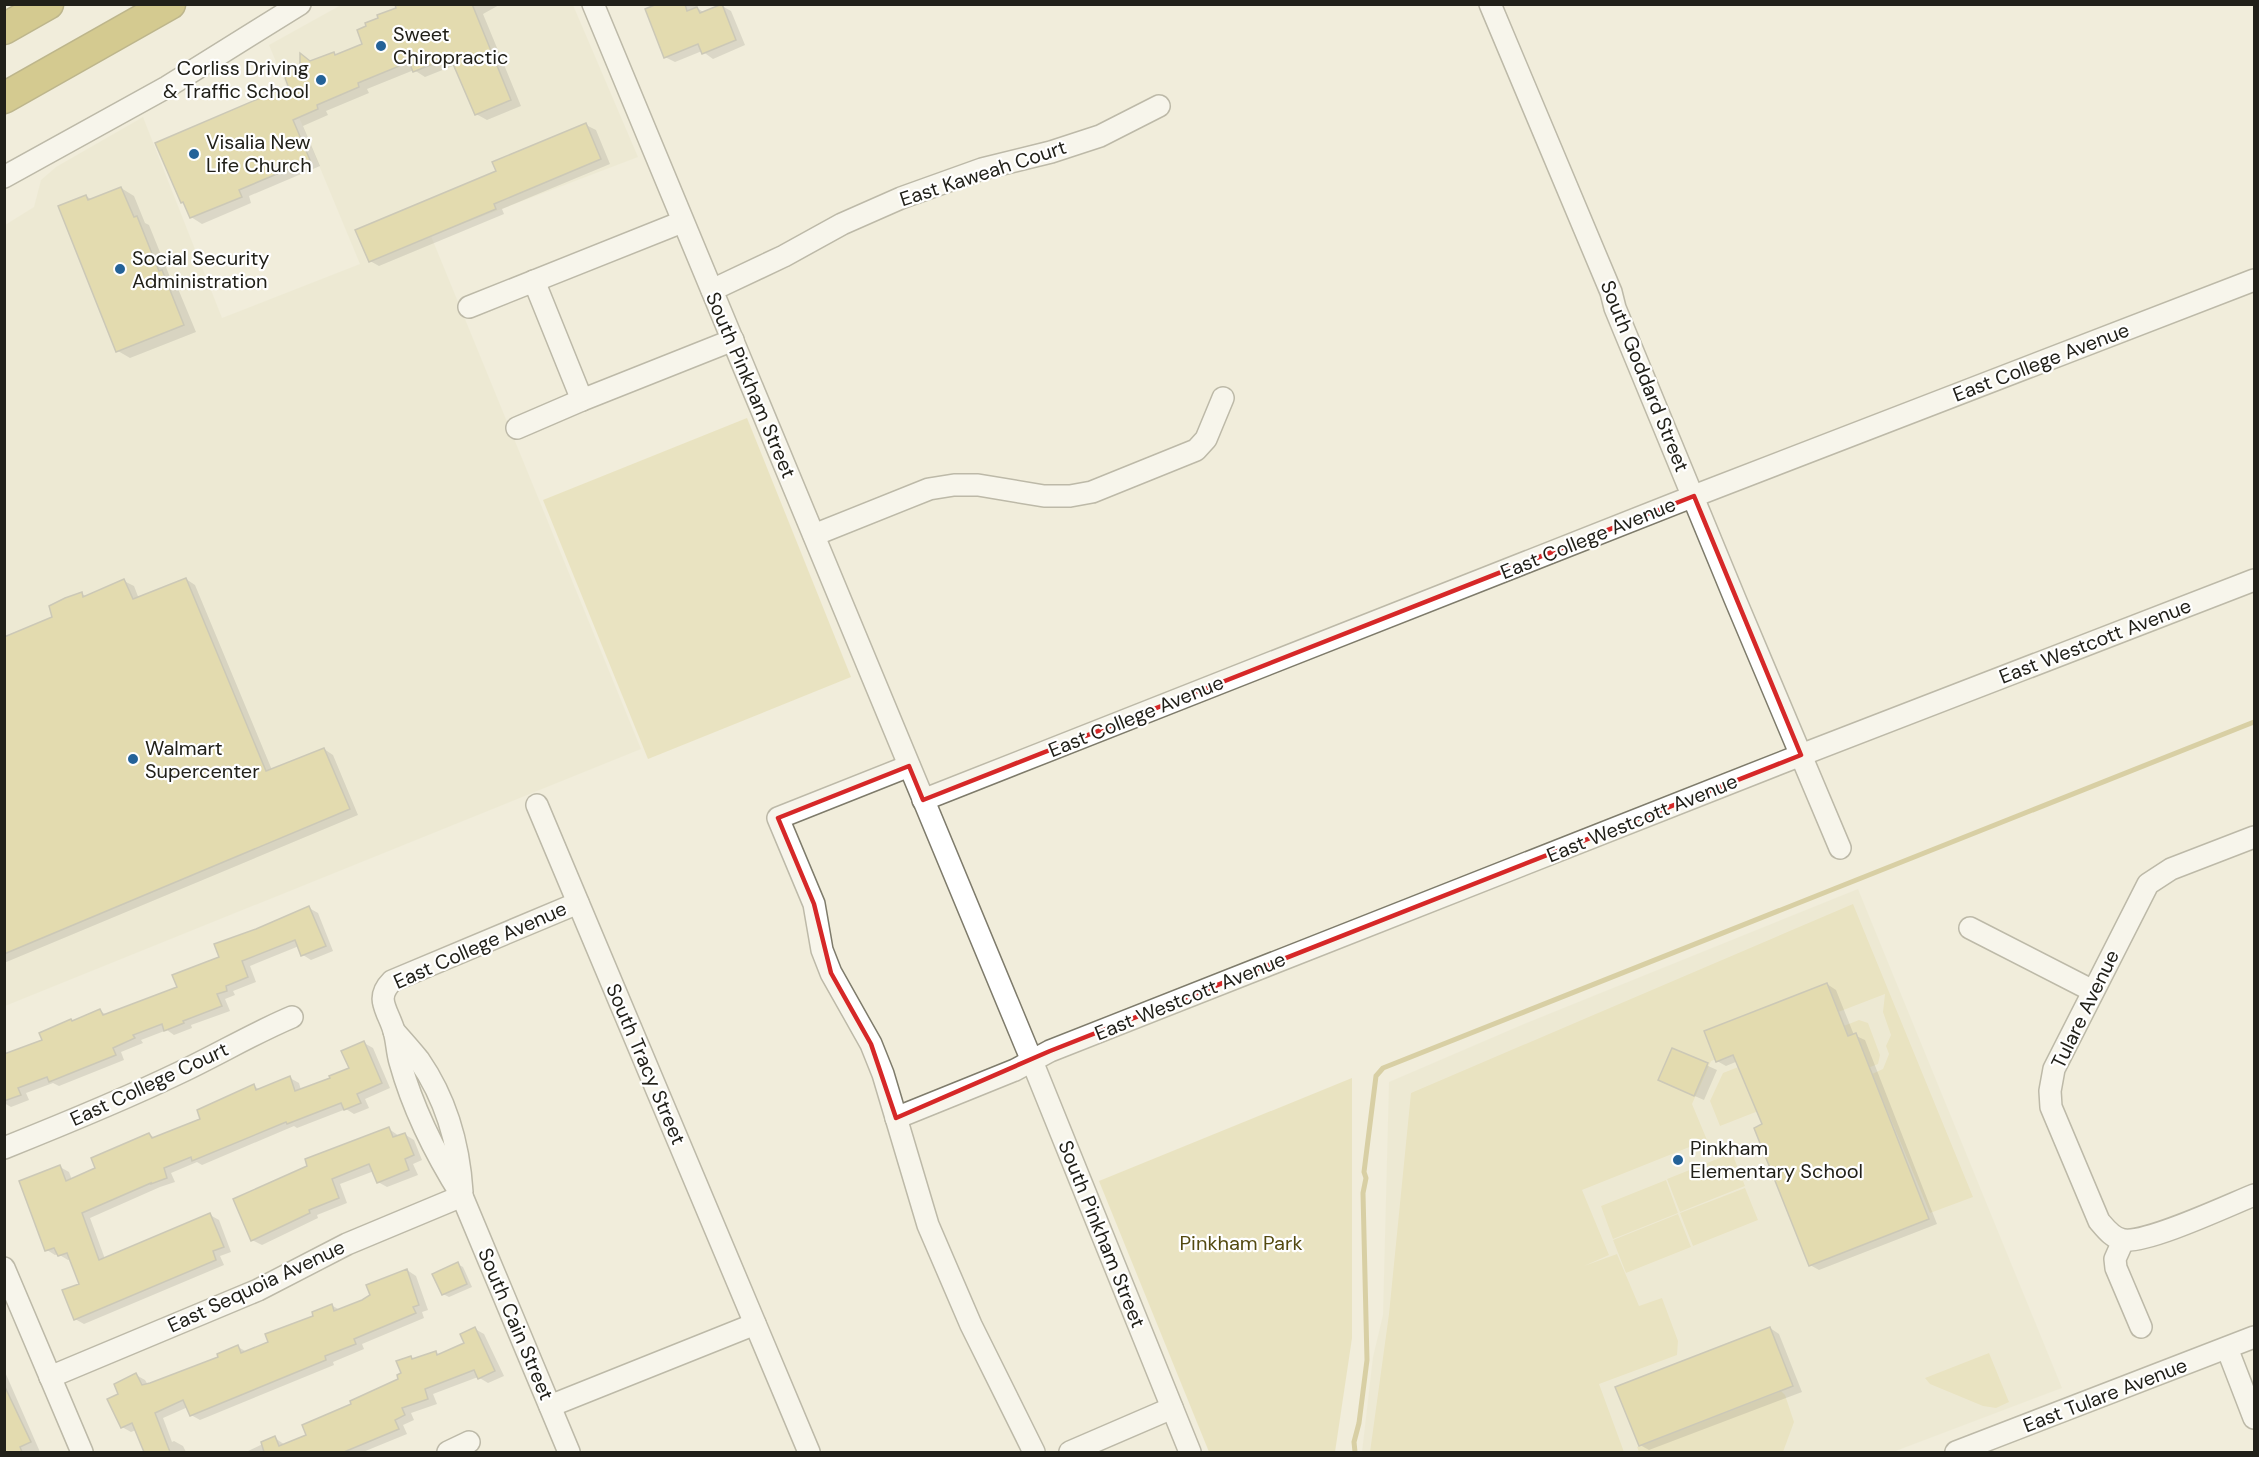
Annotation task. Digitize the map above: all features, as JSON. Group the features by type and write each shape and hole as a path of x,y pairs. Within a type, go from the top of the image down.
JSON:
{"highway":[{"path":"4,29 48,4"},
{"path":"4,98 170,4"}],"street":[{"path":"4,177 167,87 300,4"},
{"name":"South Pinkham Street","path":"593,4 1032,1061 1191,1452"},
{"name":"South Goddard Street","path":"1490,4 1840,848"},
{"name":"East Kaweah Court","path":"712,290 901,198 982,169 1051,152 1100,136 1159,106"},
{"path":"469,306 682,222"},
{"name":"East College Avenue","path":"924,800 1694,496 2254,280"},
{"path":"534,281 582,400"},
{"path":"518,428 732,340"},
{"path":"814,535 928,489 945,486 978,485 1044,496 1070,496 1092,492 1196,450 1206,439 1223,398"},
{"name":"East Westcott Avenue","path":"1032,1061 1050,1051 1801,755 2254,580"},
{"path":"909,766 778,818 814,904 822,950 831,973 871,1044 928,1225 971,1325 1034,1452"},
{"name":"South Tracy Street","path":"537,805 809,1452"},
{"name":"Tulare Avenue","path":"2123,1240 2111,1234 2099,1221 2051,1107 2049,1091 2054,1069 2148,884 2171,869 2254,837"},
{"name":"East College Avenue","path":"384,989 392,981 404,975 578,903"},
{"path":"1970,928 2093,991"},
{"name":"South Cain Street","path":"384,989 382,999 394,1030 419,1060 439,1098 455,1138 460,1163 462,1196 569,1452"},
{"name":"East College Court","path":"4,1148 111,1105 259,1031 292,1017"},
{"path":"896,1118 1032,1061"},
{"path":"2141,1327 2116,1268 2115,1259 2123,1240 2149,1236 2254,1195"},
{"name":"East Sequoia Avenue","path":"50,1377 258,1290 347,1244 462,1196"},
{"path":"4,1268 82,1452"},
{"path":"550,1406 755,1324"},
{"name":"East Tulare Avenue","path":"1956,1452 2254,1337"},
{"path":"2227,1348 2254,1418"},
{"path":"1070,1452 1172,1408"},
{"path":"448,1452 469,1442"}],"highlighted area":[{"path":"1694,496 1801,755 1050,1051 896,1118 871,1044 831,973 814,904 778,818 909,766 923,800"}],"shaded area":[{"path":"341,5 573,5 638,157 431,236 641,749 5,1006 5,225 34,207 41,180 56,167 143,117 222,318 360,264 269,45"},
{"name":"Pinkham Elementary School","path":"1858,889 2062,1388 1893,1452 1362,1452 1373,1357 1383,1315 1389,1082 1524,1024"}],"green space":[{"path":"747,418 851,677 648,759 543,500"},
{"path":"1853,904 1973,1197 1930,1213 1872,1074 1883,1069 1889,1054 1886,1046 1891,1035 1883,1012 1885,994 1711,1061 1692,1104 1707,1140 1582,1190 1609,1255 1584,1266 1617,1254 1639,1306 1662,1298 1678,1341 1677,1355 1599,1384 1624,1452 1370,1452 1389,1314 1411,1093"},
{"path":"1859,1020 1868,1023 1880,1055 1878,1064 1720,1126 1710,1101 1723,1073"},
{"name":"Pinkham Park","path":"1352,1078 1352,1338 1335,1452 1209,1452 1099,1181"},
{"path":"1732,1153 1745,1186 1680,1212 1667,1179"},
{"path":"1666,1180 1678,1213 1613,1239 1601,1206"},
{"path":"1745,1188 1758,1220 1693,1246 1680,1213"},
{"path":"1678,1214 1691,1247 1626,1273 1613,1240"},
{"path":"1989,1353 2009,1402 1996,1408 1983,1406 1930,1384 1925,1378"},
{"path":"1781,1391 1785,1395 1794,1422 1783,1452 1639,1452 1637,1447"}],"building":[{"path":"395,4 472,4 511,100 475,115 450,57 413,72 409,62 358,83 359,87 317,105 318,109 293,120 310,160 239,190 242,197 190,218 183,202 181,203 155,143 288,86 283,72 300,65 300,53 310,61 334,52 335,55 362,44 357,30 366,26 365,23 378,18 377,15 396,8"},
{"path":"657,4 685,4 687,11 697,7 700,13 722,4 736,40 702,54 698,44 664,58 645,9"},
{"path":"586,123 601,159 494,204 496,209 369,262 355,230 496,171 492,162"},
{"name":"Social Security Administration","path":"121,187 134,217 137,216 159,271 162,270 184,325 116,352 58,206 86,195 88,200"},
{"name":"Walmart Supercenter","path":"186,578 266,771 324,748 350,809 4,954 4,637 52,617 49,606 82,592 83,597 124,579 133,599"},
{"path":"309,906 326,946 301,956 295,940 242,961 248,977 226,986 227,991 217,994 222,1006 164,1031 162,1024 133,1035 135,1038 113,1048 116,1055 49,1082 47,1077 18,1088 21,1095 4,1101 4,1054 42,1040 39,1033 71,1019 72,1021 100,1009 103,1015 177,987 172,975 219,957 214,944"},
{"path":"1827,983 1848,1036 1856,1033 1929,1219 1809,1266 1754,1128 1762,1124 1733,1055 1716,1062 1704,1031"},
{"path":"364,1041 382,1083 357,1094 361,1103 344,1110 341,1103 287,1124 286,1122 192,1161 191,1157 164,1168 167,1178 82,1213 99,1260 210,1213 224,1247 213,1251 216,1260 74,1320 62,1290 79,1284 67,1253 58,1256 54,1248 45,1251 19,1181 60,1165 66,1181 95,1168 91,1158 149,1133 152,1138 200,1119 197,1110 254,1084 256,1090 290,1076 295,1091 330,1078 329,1076 349,1068 341,1051"},
{"path":"1672,1048 1708,1063 1694,1096 1658,1080"},
{"path":"389,1127 393,1137 405,1133 414,1155 405,1159 409,1170 377,1183 369,1164 332,1179 339,1198 309,1210 310,1213 251,1241 233,1199 307,1166 305,1159"},
{"path":"458,1262 467,1284 442,1295 432,1274"},
{"path":"407,1269 419,1305 413,1307 416,1313 354,1339 356,1344 325,1356 326,1360 190,1416 183,1400 155,1413 170,1452 144,1452 132,1423 121,1428 107,1399 118,1394 114,1384 136,1373 142,1385 150,1383 218,1357 217,1354 238,1345 241,1353 268,1342 265,1334 313,1316 312,1312 332,1304 334,1311 362,1300 370,1295 366,1285"},
{"path":"475,1327 495,1371 478,1379 474,1370 425,1389 428,1399 402,1408 405,1415 395,1420 399,1429 344,1452 264,1452 261,1442 275,1436 279,1446 306,1435 302,1425 351,1404 350,1401 398,1379 397,1375 401,1373 396,1361 411,1356 412,1359 436,1351 437,1355 464,1343 460,1334"},
{"path":"1770,1327 1793,1386 1639,1446 1615,1387"},
{"path":"4,1385 31,1442 20,1447 22,1452 4,1452"}],"waterway":[{"path":"1355,1452 1354,1442 1359,1423 1367,1360 1363,1193 1366,1178 1364,1172 1376,1076 1383,1068 2254,722"}],"place":[{"name":"Sweet Chiropractic","path":"381,46"},
{"name":"Corliss Driving & Traffic School","path":"321,80"},
{"name":"Visalia New Life Church","path":"194,154"},
{"name":"Social Security Administration","path":"120,269"},
{"name":"Walmart Supercenter","path":"133,759"},
{"name":"Pinkham Elementary School","path":"1678,1160"}]}
